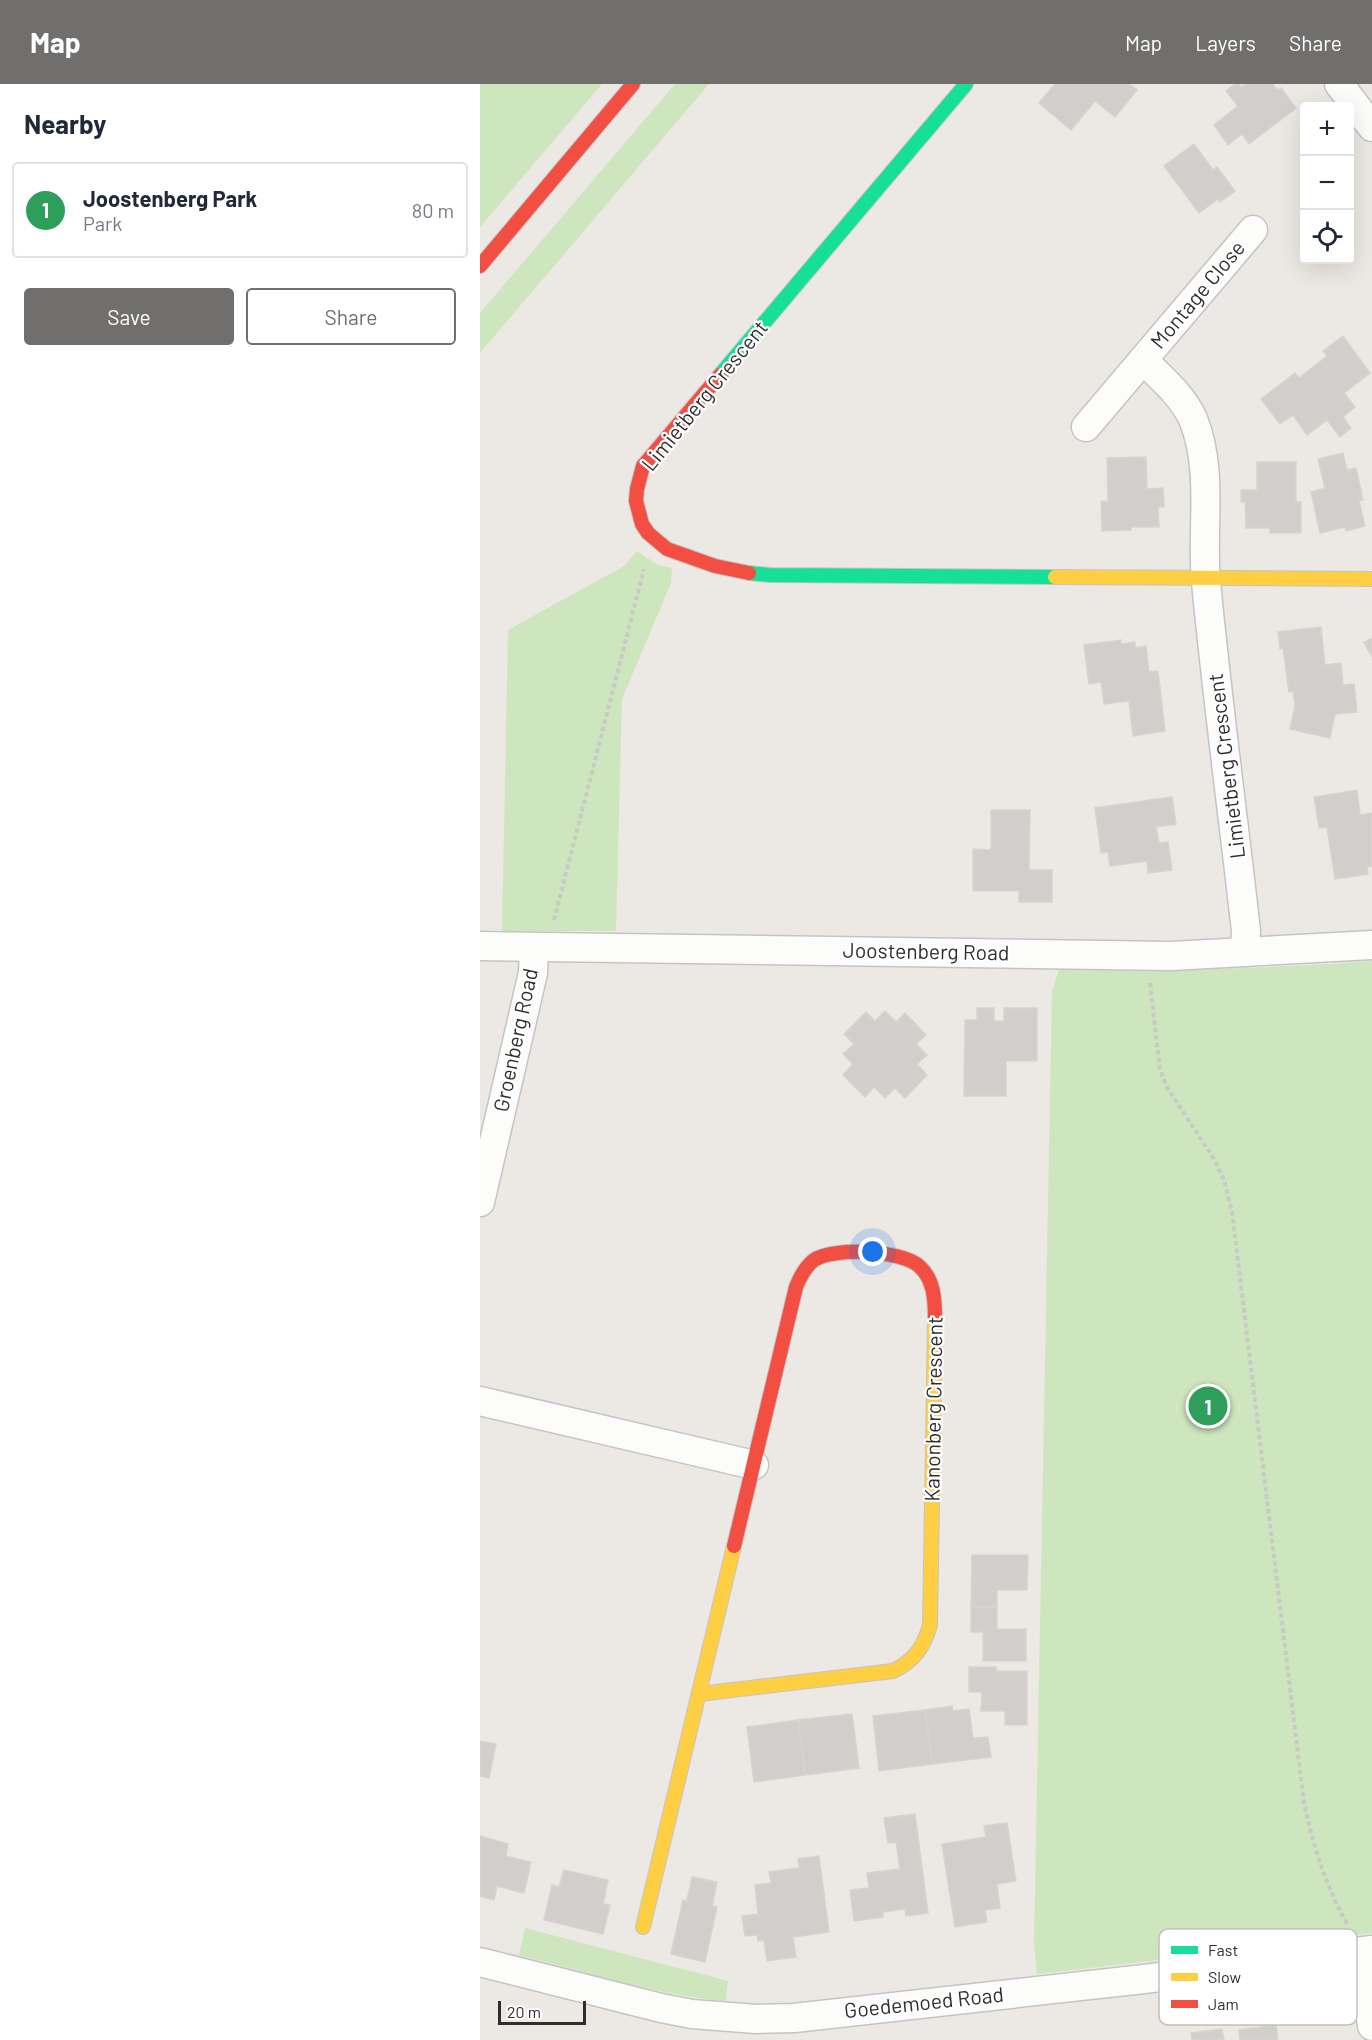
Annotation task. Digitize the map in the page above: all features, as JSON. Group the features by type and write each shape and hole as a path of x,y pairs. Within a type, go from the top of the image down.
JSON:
{"street":[{"path":"480,266 633,84"},
{"name":"Limietberg Crescent","path":"966,84 643,466 635,495 642,524 660,545 669,550 730,570 769,575 1372,579"},
{"path":"1339,84 1372,128"},
{"name":"Montage Close","path":"1086,427 1253,230"},
{"name":"Montage Close","path":"1143,360 1179,396 1192,419 1202,449 1205,480 1206,579"},
{"name":"Limietberg Crescent","path":"1206,579 1246,931 1245,952"},
{"name":"Joostenberg Road","path":"480,946 1150,956 1372,945"},
{"name":"Groenberg Road","path":"480,1202 533,973 542,947"},
{"name":"Kanonberg Crescent","path":"643,1927 796,1287 807,1266 824,1255 842,1252 897,1254 908,1258 917,1264 931,1281 935,1301 930,1625 921,1650 912,1660 893,1671 699,1694"},
{"path":"480,1401 754,1465"},
{"path":"1368,1951 1372,2026"},
{"name":"Goedemoed Road","path":"480,1962 661,2008 713,2017 756,2019 794,2018 1159,1977"}],"path":[{"path":"542,947 551,931 647,559 660,545"},
{"path":"1150,956 1150,985 1160,1070 1168,1089 1214,1159 1224,1180 1232,1212 1304,1803 1312,1839 1333,1895 1341,1913 1352,1929"},
{"path":"1357,1936 1368,1951"}],"green space":[{"path":"480,84 602,84 480,227"},
{"path":"675,84 709,84 480,353 480,313"},
{"path":"637,551 658,565 672,568 671,583 622,699 616,931 502,931 508,630 624,566"},
{"path":"1372,961 1372,1933 1357,1935 1357,1929 1159,1929 1159,1960 1037,1974 1034,1944 1052,991 1059,970 1294,966"},
{"path":"525,1928 728,1981 726,2001 674,1994 519,1955"}],"building":[{"path":"1055,84 1129,84 1137,90 1115,117 1095,101 1071,130 1039,103"},
{"path":"1235,84 1241,87 1246,84 1273,84 1277,90 1281,88 1296,108 1249,144 1242,134 1228,145 1214,125 1238,106 1226,91"},
{"path":"1194,144 1213,170 1217,167 1235,191 1220,202 1218,199 1199,213 1164,166"},
{"path":"1343,336 1370,373 1344,393 1355,407 1343,417 1351,428 1340,437 1327,420 1307,435 1293,415 1280,424 1261,399 1295,373 1299,378 1327,356 1323,351"},
{"path":"1343,453 1347,470 1356,468 1363,500 1359,501 1365,526 1346,531 1345,527 1320,533 1311,492 1325,488 1318,459"},
{"path":"1146,457 1147,489 1163,488 1164,507 1158,507 1159,527 1131,527 1131,530 1102,531 1101,501 1108,502 1107,458"},
{"path":"1257,462 1296,462 1296,502 1301,502 1301,533 1270,533 1270,528 1246,528 1245,502 1241,502 1241,490 1257,490"},
{"path":"1321,627 1325,665 1341,663 1343,685 1354,684 1357,712 1335,714 1330,738 1290,729 1295,705 1293,691 1289,692 1283,648 1280,649 1278,632"},
{"path":"1372,638 1372,657 1364,642"},
{"path":"1121,640 1121,644 1135,642 1135,648 1146,646 1149,672 1158,671 1165,731 1133,736 1129,701 1104,704 1101,682 1089,684 1084,645"},
{"path":"1357,790 1360,815 1372,813 1372,866 1367,867 1368,874 1335,879 1327,827 1319,828 1314,797"},
{"path":"1172,797 1176,824 1156,827 1159,843 1168,842 1172,870 1148,873 1147,861 1110,866 1108,852 1101,853 1095,808"},
{"path":"991,810 1030,810 1029,870 1052,870 1052,902 1019,902 1019,891 973,891 973,849 991,850"},
{"path":"977,1008 994,1008 994,1021 1004,1021 1004,1008 1037,1008 1037,1061 1006,1061 1006,1096 964,1096 965,1020 977,1020"},
{"path":"885,1011 896,1022 905,1013 926,1035 916,1044 927,1055 917,1064 927,1075 905,1098 895,1088 885,1098 874,1087 865,1097 843,1075 853,1064 843,1054 854,1044 844,1034 866,1012 875,1021"},
{"path":"972,1555 1028,1555 1027,1590 997,1590 997,1607 971,1607"},
{"path":"971,1607 997,1607 997,1629 1026,1629 1026,1661 983,1661 983,1632 971,1632"},
{"path":"969,1667 996,1667 996,1671 1027,1671 1027,1725 1005,1725 1005,1711 981,1711 982,1692 969,1692"},
{"path":"952,1706 953,1711 969,1709 973,1738 988,1737 991,1757 932,1764 925,1710"},
{"path":"925,1710 932,1764 879,1771 873,1716"},
{"path":"852,1714 859,1768 805,1775 798,1720"},
{"path":"798,1720 805,1775 754,1782 747,1727"},
{"path":"480,1741 496,1744 489,1778 480,1776"},
{"path":"915,1814 928,1913 906,1916 905,1909 883,1912 883,1917 854,1921 850,1890 869,1888 867,1873 900,1869 896,1842 888,1843 884,1818"},
{"path":"1007,1823 1016,1881 997,1884 1000,1908 985,1910 987,1922 955,1927 942,1844 986,1837 984,1826"},
{"path":"480,1836 508,1844 506,1856 531,1862 524,1893 497,1886 494,1900 480,1896"},
{"path":"819,1856 829,1932 793,1937 796,1957 767,1961 764,1940 758,1941 757,1935 745,1936 742,1916 758,1914 755,1885 771,1883 769,1872 799,1868 798,1859"},
{"path":"564,1870 608,1880 603,1904 610,1905 603,1934 544,1920 552,1885 559,1887"},
{"path":"692,1877 717,1882 712,1906 717,1907 705,1962 671,1954 683,1900 687,1901"},
{"path":"1276,2025 1278,2040 1240,2040 1239,2030"},
{"path":"1222,2029 1224,2040 1192,2040 1191,2033"}],"traffic: fast":[{"path":"720,375 966,84"},
{"path":"749,573 1055,577"}],"traffic: slow":[{"path":"1055,577 1372,579"},
{"path":"699,1694 893,1671 907,1663 921,1647 930,1625 935,1318"},
{"path":"643,1927 734,1546"}],"traffic: jam":[{"path":"480,266 633,84"},
{"path":"720,375 643,466 636,501 642,524 648,533 667,549 715,566 749,573"},
{"path":"734,1546 796,1287 808,1266 814,1260 836,1253 867,1252 898,1256 919,1266 928,1277 934,1297 935,1318"}],"place":[{"name":"Joostenberg Park","path":"1208,1406"}]}
